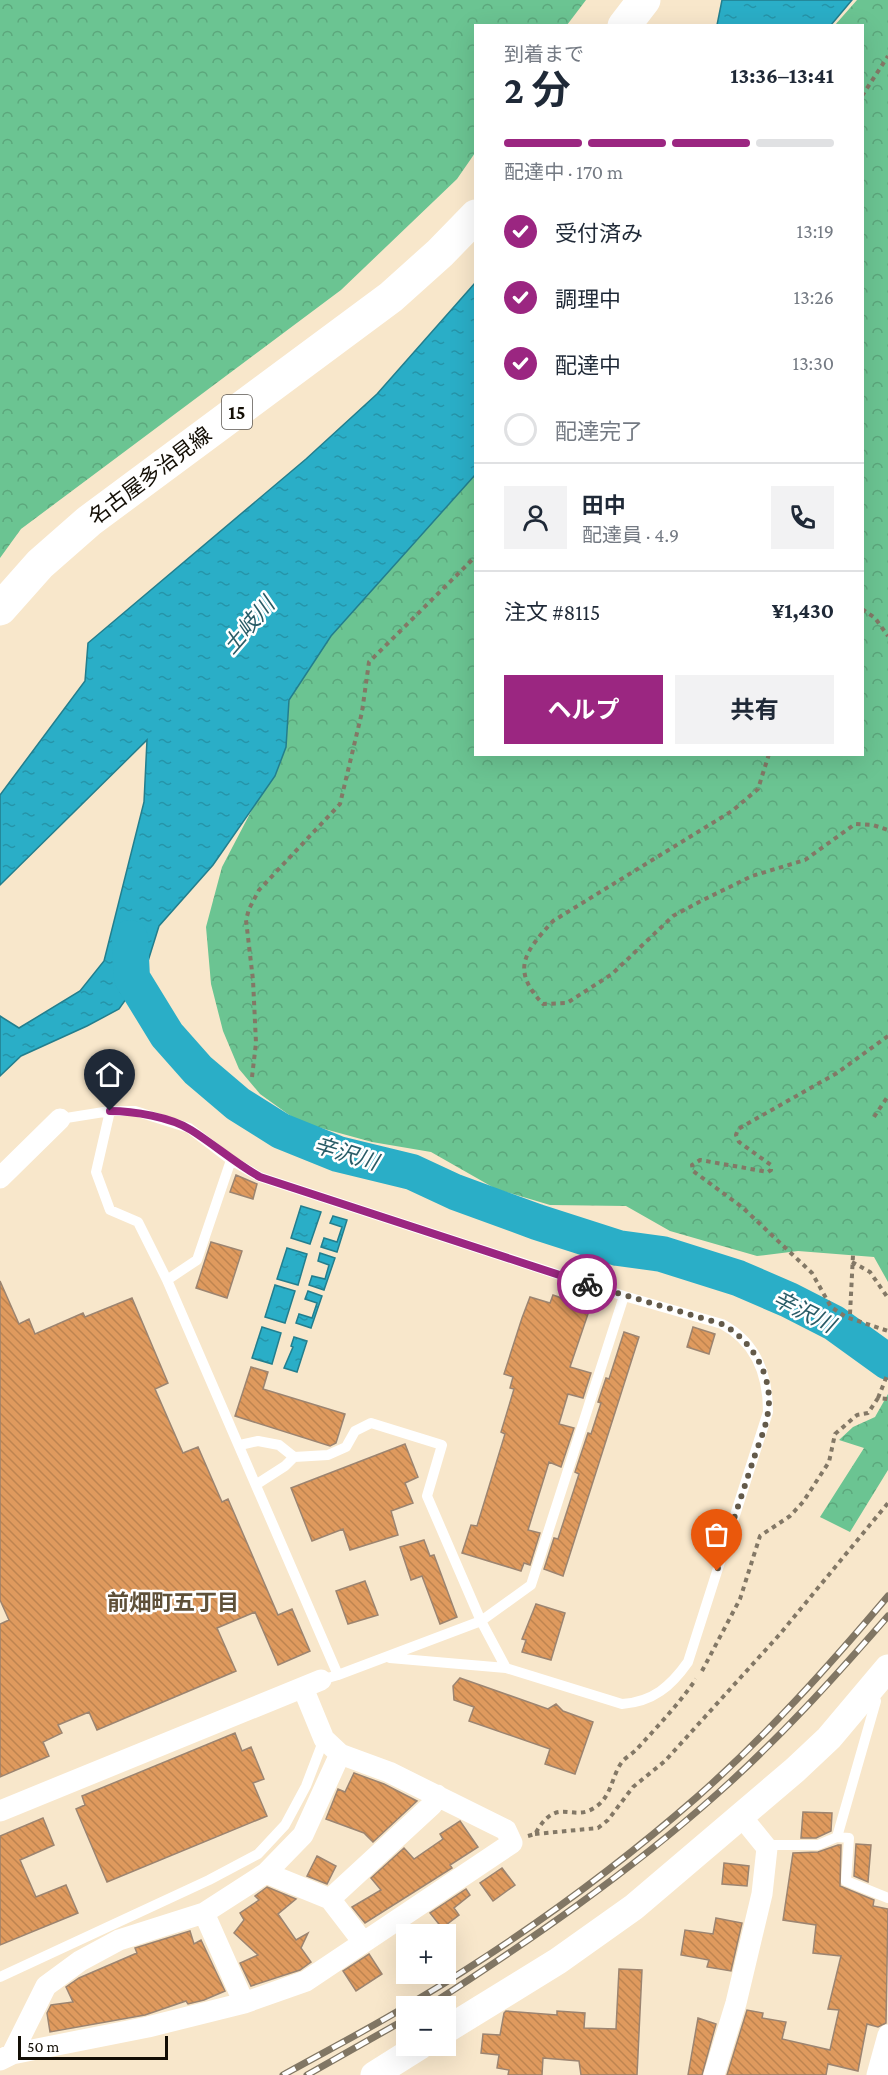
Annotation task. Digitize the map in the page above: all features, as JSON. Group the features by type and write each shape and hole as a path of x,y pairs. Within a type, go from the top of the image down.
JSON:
{"main road":[{"path":"626,24 644,0"},
{"name":"名古屋多治見線","path":"0,609 40,564 89,521 382,303 440,253 474,218"}],"street":[{"path":"0,1178 60,1119"},
{"path":"0,1811 321,1681 324,1739 340,1754 390,1772 506,1830 512,1843 306,1982 244,2003 148,2027 6,2057"},
{"path":"456,2024 558,1961 634,1906 829,1738 880,1684"},
{"path":"6,2057 46,1986 80,1961 119,1940 204,1913 266,1873 303,1835 340,1754"},
{"path":"330,1899 432,1805 437,1795"},
{"path":"714,2075 736,2003 759,1905 767,1848 741,1816"},
{"path":"266,1873 330,1899 363,1942"},
{"path":"204,1913 244,2003"},
{"path":"877,2075 888,2035"},
{"path":"374,2075 404,2056"}],"lane":[{"path":"110,1111 96,1172 110,1210 138,1222 167,1280 257,1484 321,1681 481,1621 531,1585 624,1296"},
{"path":"60,1119 110,1111 135,1111 189,1128 231,1160 260,1177 624,1296 722,1324 736,1332 757,1358 765,1378 768,1412 688,1662 671,1684 645,1699 622,1704 506,1668 384,1657"},
{"path":"167,1280 197,1260 231,1160"},
{"path":"257,1484 285,1466 294,1457 328,1455 345,1447 355,1431 371,1423 442,1445 427,1496 481,1621 506,1668"},
{"path":"240,1445 258,1441 279,1445 294,1457"},
{"path":"837,1837 880,1684"},
{"path":"0,1977 258,1854 285,1825 306,1786 324,1739"},
{"path":"767,1848 773,1845 818,1845 837,1837 849,1838 846,1881 888,1898"}],"path":[{"path":"864,93 888,56"},
{"path":"252,1077 256,1042 253,980 246,921 249,909 260,890 340,804 362,712 369,662 474,558"},
{"path":"864,610 875,618 888,636"},
{"path":"768,756 758,789 732,811 553,921 532,944 523,965 527,987 543,1004 567,1003 612,974 673,916 701,901 752,876 805,860 855,824 873,825 888,830"},
{"path":"888,1036 837,1073 738,1129 736,1135 739,1142 771,1165 771,1170 768,1172 700,1160 693,1165 693,1171 742,1207 812,1273 831,1307 846,1317 888,1331"},
{"path":"874,1117 888,1096"},
{"path":"850,1314 853,1255"},
{"path":"852,1263 870,1272 888,1298"},
{"path":"878,1398 888,1373"},
{"path":"535,1834 598,1828 608,1820 633,1787 665,1761 780,1634 888,1503"}],"green space":[{"path":"0,0 586,0 568,24 474,24 474,154 457,179 341,290 21,529 0,558"},
{"path":"857,0 888,0 888,1282 874,1257 798,1251 757,1256 670,1231 626,1206 550,1205 496,1189 431,1152 372,1142 299,1122 260,1094 239,1069 223,1031 211,984 206,927 222,867 256,802 275,776 286,747 289,700 331,636 474,476 474,756 864,756 864,24 836,24"},
{"path":"888,1394 888,1470 850,1532 820,1517 864,1448 839,1440 853,1427 875,1417"}],"water":[{"path":"722,0 852,0 832,24 717,24"},
{"name":"土岐川","path":"474,284 474,476 331,636 289,700 286,747 275,776 213,865 159,926 144,974 119,1009 21,1056 0,1076 0,1016 19,1028 80,991 104,961 144,802 147,740 0,885 0,795 85,681 88,643 306,459 377,394"},
{"path":"301,1206 321,1212 310,1244 291,1238"},
{"path":"333,1216 347,1220 337,1252 321,1247 324,1238 337,1242 342,1227 330,1223"},
{"path":"287,1248 307,1254 298,1285 277,1279"},
{"path":"320,1253 335,1258 324,1290 309,1285 312,1276 325,1279 329,1265 318,1261"},
{"path":"275,1285 295,1291 285,1323 265,1317"},
{"path":"308,1291 322,1296 311,1328 296,1323 299,1314 312,1318 317,1303 305,1299"},
{"path":"262,1327 281,1333 272,1364 252,1358"},
{"path":"294,1337 307,1341 297,1372 284,1368 293,1347 291,1346"}],"building":[{"path":"236,1175 257,1184 253,1199 230,1192"},
{"path":"211,1242 242,1251 227,1298 196,1288"},
{"path":"0,1281 19,1324 29,1319 35,1334 83,1313 85,1317 132,1298 168,1383 155,1389 183,1453 198,1447 222,1502 228,1499 278,1615 292,1609 310,1651 278,1665 255,1612 217,1628 236,1671 97,1730 89,1712 58,1725 62,1733 43,1742 49,1756 0,1777 0,1624 9,1620 0,1600"},
{"path":"553,1295 590,1308 570,1367 591,1373 583,1398 568,1394 559,1424 574,1428 561,1467 549,1462 528,1530 540,1533 530,1565 524,1563 521,1571 462,1553 471,1525 477,1526 505,1434 501,1432 514,1389 510,1388 513,1377 504,1374 522,1318 530,1297 550,1303"},
{"path":"693,1327 715,1334 709,1354 687,1347"},
{"path":"624,1332 639,1337 563,1576 544,1569 554,1538 558,1539 579,1474 575,1472 588,1433 591,1434 601,1403 598,1402 606,1378 609,1379"},
{"path":"251,1367 268,1372 263,1389 345,1414 336,1443 330,1446 235,1416"},
{"path":"405,1444 418,1477 405,1483 413,1503 391,1511 398,1535 350,1550 343,1529 312,1541 291,1488"},
{"path":"424,1540 430,1556 434,1555 457,1617 440,1624 422,1576 411,1580 400,1547"},
{"path":"365,1581 378,1615 348,1624 336,1591"},
{"path":"536,1604 565,1613 551,1660 522,1652 526,1640 522,1639"},
{"path":"460,1678 548,1709 556,1704 563,1711 593,1722 575,1774 545,1764 550,1749 469,1721 474,1707 454,1700 453,1686"},
{"path":"235,1733 242,1751 251,1747 264,1779 253,1783 267,1816 107,1882 76,1809 85,1805 82,1796"},
{"path":"354,1773 384,1784 417,1801 373,1842 364,1833 326,1819 338,1789 345,1792"},
{"path":"803,1812 832,1813 831,1831 816,1838 801,1838"},
{"path":"43,1818 54,1845 20,1860 36,1897 66,1885 78,1913 0,1945 0,1836"},
{"path":"460,1821 478,1847 450,1865 452,1868 365,1923 352,1907 381,1890 371,1878 404,1848 414,1859 443,1839 440,1834"},
{"path":"856,1844 871,1845 868,1882 854,1876"},
{"path":"841,1845 840,1886 874,1900 873,1906 888,1909 886,2023 878,2027 867,2024 858,2071 828,2064 826,2075 727,2075 747,2010 763,2013 762,2018 786,2022 782,2039 830,2050 839,2010 828,2009 841,1956 813,1953 816,1925 783,1920 793,1853 818,1852"},
{"path":"317,1856 336,1866 327,1884 307,1876"},
{"path":"724,1863 749,1866 747,1886 722,1884"},
{"path":"502,1868 515,1885 493,1901 480,1883"},
{"path":"267,1887 296,1899 278,1914 296,1940 308,1933 301,1948 311,1962 300,1970 251,1986 240,1963 258,1955 234,1933 244,1920 240,1913 259,1900 255,1896"},
{"path":"466,1889 470,1895 454,1908 459,1915 447,1924 439,1924 430,1913"},
{"path":"716,1918 742,1923 731,1971 707,1967 709,1960 681,1955 685,1930 713,1934"},
{"path":"190,1931 194,1944 201,1940 225,1991 204,2000 188,2004 186,2001 145,2015 50,2032 47,2013 51,2005 73,2002 66,1987 79,1978 137,1953 135,1948"},
{"path":"369,1954 382,1974 356,1991 343,1971"},
{"path":"619,1969 642,1970 637,2075 581,2075 579,2061 543,2058 542,2075 508,2075 509,2070 497,2068 499,2055 481,2053 483,2034 500,2035 506,2011 557,2015 557,2011 585,2013 584,2028 616,2029"},
{"path":"698,2018 716,2024 702,2075 688,2075"}],"waterway":[{"name":"辛沢川","path":"130,938 132,978 167,1035 198,1070 238,1104 281,1131 338,1154 412,1172 455,1192 537,1222 618,1248 662,1254 738,1278 834,1323 888,1362"}],"railway":[{"path":"283,2075 395,2013 485,1957 594,1881 664,1826 772,1725 888,1596"},
{"path":"444,1996 576,1906 648,1852 717,1794 784,1730 888,1616"},
{"path":"307,2075 396,2025"}],"way so far":[{"path":"587,1284 722,1324 747,1342 757,1358 765,1378 768,1412 717,1571"}],"district":[{"name":"前畑町五丁目","path":"173,1602"}],"route":[{"path":"110,1111 135,1111 189,1128 231,1160 260,1177 587,1284"}]}
